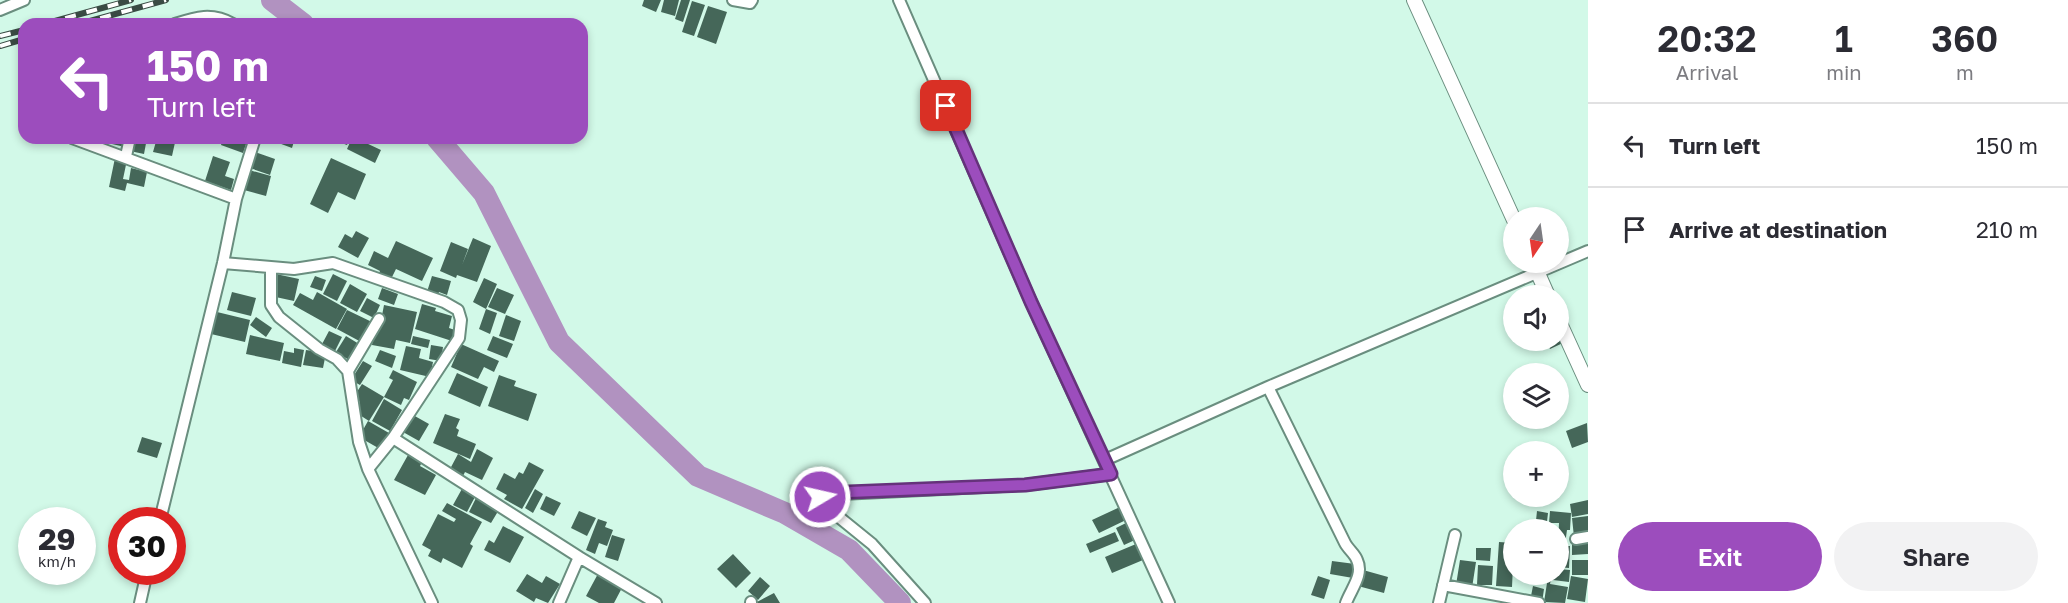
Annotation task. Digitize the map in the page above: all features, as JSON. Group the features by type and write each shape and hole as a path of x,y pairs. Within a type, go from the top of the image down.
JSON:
{"main road":[{"path":"1414,0 1508,207"},
{"path":"1569,343 1588,385"}],"street":[{"path":"0,10 24,0"},
{"path":"733,0 743,4 750,3 752,0"},
{"path":"899,0 1031,302 1169,603"},
{"path":"192,18 211,16 216,18"},
{"path":"90,144 236,199"},
{"path":"126,156 129,144"},
{"path":"163,507 223,263 236,199 253,144"},
{"path":"1569,257 1588,251"},
{"path":"223,263 294,269 333,263 444,302 458,310 461,320 459,338 393,438 368,469"},
{"path":"271,268 271,305 279,317 319,349 337,359 348,371 358,442 368,469 432,603"},
{"path":"1105,460 1524,273"},
{"path":"348,371 379,319"},
{"path":"1268,387 1345,543 1357,559 1360,569 1358,579 1346,603"},
{"path":"393,438 579,557 656,603"},
{"path":"925,603 872,544 824,505 821,495 1025,485 1111,474"},
{"path":"1439,603 1455,535"},
{"path":"1576,538 1588,537"},
{"path":"561,602 579,557"},
{"path":"140,603 144,585"},
{"path":"1443,585 1539,603"}],"building":[{"path":"644,0 661,0 656,12 642,6"},
{"path":"664,0 679,0 675,16 661,12"},
{"path":"681,0 690,0 683,22 675,19"},
{"path":"692,1 705,5 694,36 682,32"},
{"path":"708,6 727,12 716,44 697,37"},
{"path":"132,144 146,144 144,154 130,151"},
{"path":"155,144 175,144 172,156 153,152"},
{"path":"221,144 246,144 243,153"},
{"path":"281,144 293,144 292,148"},
{"path":"349,144 368,144 381,150 375,163 347,149"},
{"path":"255,152 275,159 270,175 250,168"},
{"path":"213,156 230,162 225,176 234,179 231,190 205,181"},
{"path":"115,158 127,160 123,179 129,180 131,168 147,172 144,187 127,183 125,191 109,187"},
{"path":"331,158 366,174 355,200 338,192 328,213 310,204"},
{"path":"249,170 271,176 266,196 244,190"},
{"path":"356,231 369,238 358,258 338,247 345,234 352,238"},
{"path":"473,238 491,246 477,282 457,275 456,278 440,271 451,242 468,249 462,265"},
{"path":"396,241 433,258 422,281 396,269 389,283 377,277 380,271 368,265 374,251 388,258"},
{"path":"276,274 299,279 294,301 271,296"},
{"path":"333,274 347,281 337,301 323,294"},
{"path":"315,276 326,280 322,291 310,287"},
{"path":"432,276 451,281 447,295 439,292 437,297 426,295"},
{"path":"484,278 497,284 486,309 473,302"},
{"path":"350,284 367,294 357,312 340,303"},
{"path":"382,288 398,294 394,305 378,299"},
{"path":"497,288 514,295 505,314 488,307"},
{"path":"232,292 256,298 251,316 227,310"},
{"path":"317,292 347,309 336,329 293,305 300,293 313,300"},
{"path":"367,298 380,305 374,318 360,311"},
{"path":"422,304 452,316 449,328 458,331 455,342 415,329"},
{"path":"384,305 417,312 410,343 396,340 394,349 372,345 374,331 379,331"},
{"path":"486,309 497,313 490,334 479,329"},
{"path":"347,310 374,323 363,343 337,329"},
{"path":"217,312 250,320 245,342 211,334"},
{"path":"506,315 521,321 514,341 499,336"},
{"path":"256,317 272,328 266,337 250,325"},
{"path":"329,331 342,337 334,353 321,346"},
{"path":"250,335 284,343 280,361 246,354"},
{"path":"346,336 359,344 349,360 336,352"},
{"path":"413,336 430,340 428,348 411,344"},
{"path":"493,336 513,344 507,358 487,350"},
{"path":"461,344 499,361 494,372 484,367 478,379 451,367"},
{"path":"431,345 443,347 441,361 429,359"},
{"path":"406,346 421,349 419,358 433,362 430,377 400,370"},
{"path":"294,348 304,350 301,367 282,363 284,351 294,353"},
{"path":"306,350 326,353 323,368 303,365"},
{"path":"380,350 396,356 392,368 375,361"},
{"path":"363,361 372,366 360,385 351,380"},
{"path":"393,370 417,382 409,400 404,398 401,405 384,397 393,380 389,378"},
{"path":"457,373 488,387 480,407 448,393"},
{"path":"499,375 516,381 514,386 537,394 528,421 488,406"},
{"path":"362,384 384,397 369,421 355,412 360,402 353,398"},
{"path":"384,399 402,410 390,431 372,421"},
{"path":"445,414 460,419 456,428 459,430 457,436 476,444 470,459 433,443"},
{"path":"413,415 429,424 419,441 403,432"},
{"path":"368,421 389,433 380,449 359,437"},
{"path":"1587,423 1588,442 1572,448 1566,431"},
{"path":"142,437 162,443 157,458 137,452"},
{"path":"477,449 493,458 482,480 465,472 463,476 450,469 458,454 471,462"},
{"path":"408,455 422,462 420,466 436,475 425,495 394,480"},
{"path":"529,462 544,470 522,509 504,499 507,495 496,489 504,473 515,479 519,472 523,474"},
{"path":"463,487 476,495 467,512 453,505"},
{"path":"535,489 543,494 533,513 525,508"},
{"path":"477,496 500,508 491,523 469,512"},
{"path":"546,496 561,503 554,516 540,509"},
{"path":"1588,500 1588,514 1572,517 1570,504"},
{"path":"447,503 482,522 470,544 473,546 462,568 443,558 441,563 428,556 431,550 422,545 438,514 454,522 456,519 442,511"},
{"path":"1120,507 1126,520 1099,533 1092,520"},
{"path":"579,511 596,518 587,536 571,528"},
{"path":"1537,511 1548,513 1547,519 1536,519"},
{"path":"1550,511 1571,513 1570,530 1569,519 1549,519"},
{"path":"1588,516 1588,536 1574,537 1572,518"},
{"path":"598,519 607,522 605,527 613,530 607,546 599,543 595,554 586,550"},
{"path":"1126,523 1135,540 1124,545 1116,528"},
{"path":"503,526 524,537 510,563 484,550 489,540 494,543"},
{"path":"1115,532 1119,541 1090,553 1086,544"},
{"path":"612,535 625,539 618,561 605,557"},
{"path":"1588,539 1588,554 1572,555 1572,540"},
{"path":"1499,542 1503,542 1503,585 1512,585 1512,587 1496,586"},
{"path":"1136,544 1143,560 1112,573 1105,557"},
{"path":"1476,548 1491,548 1490,561 1476,560"},
{"path":"733,554 751,573 736,588 717,569"},
{"path":"1460,560 1476,562 1472,588 1456,585"},
{"path":"1572,560 1588,560 1588,575 1572,575"},
{"path":"1332,561 1355,564 1353,578 1330,574"},
{"path":"1478,565 1493,566 1492,585 1477,585"},
{"path":"600,570 624,584 614,603 599,603 586,596"},
{"path":"1363,570 1388,577 1384,593 1358,586"},
{"path":"527,574 542,583 546,576 560,584 548,603 536,598 534,602 516,591"},
{"path":"1318,576 1330,580 1324,599 1311,595"},
{"path":"1571,576 1588,579 1585,602 1567,599"},
{"path":"760,577 770,586 758,600 748,591"},
{"path":"1547,585 1568,587 1565,603 1544,602"},
{"path":"1533,586 1544,589 1542,603 1530,601"},
{"path":"774,593 780,603 755,603"}],"waterway":[{"path":"272,0 295,18"},
{"path":"442,144 484,193 559,342 698,476 785,513 849,550 900,603"}],"railway":[{"path":"66,18 131,0"},
{"path":"101,18 166,0"},
{"path":"0,36 18,32"},
{"path":"0,46 18,41"}],"route":[{"path":"820,497 824,493 1025,485 1111,474 1031,302 946,106"}]}
